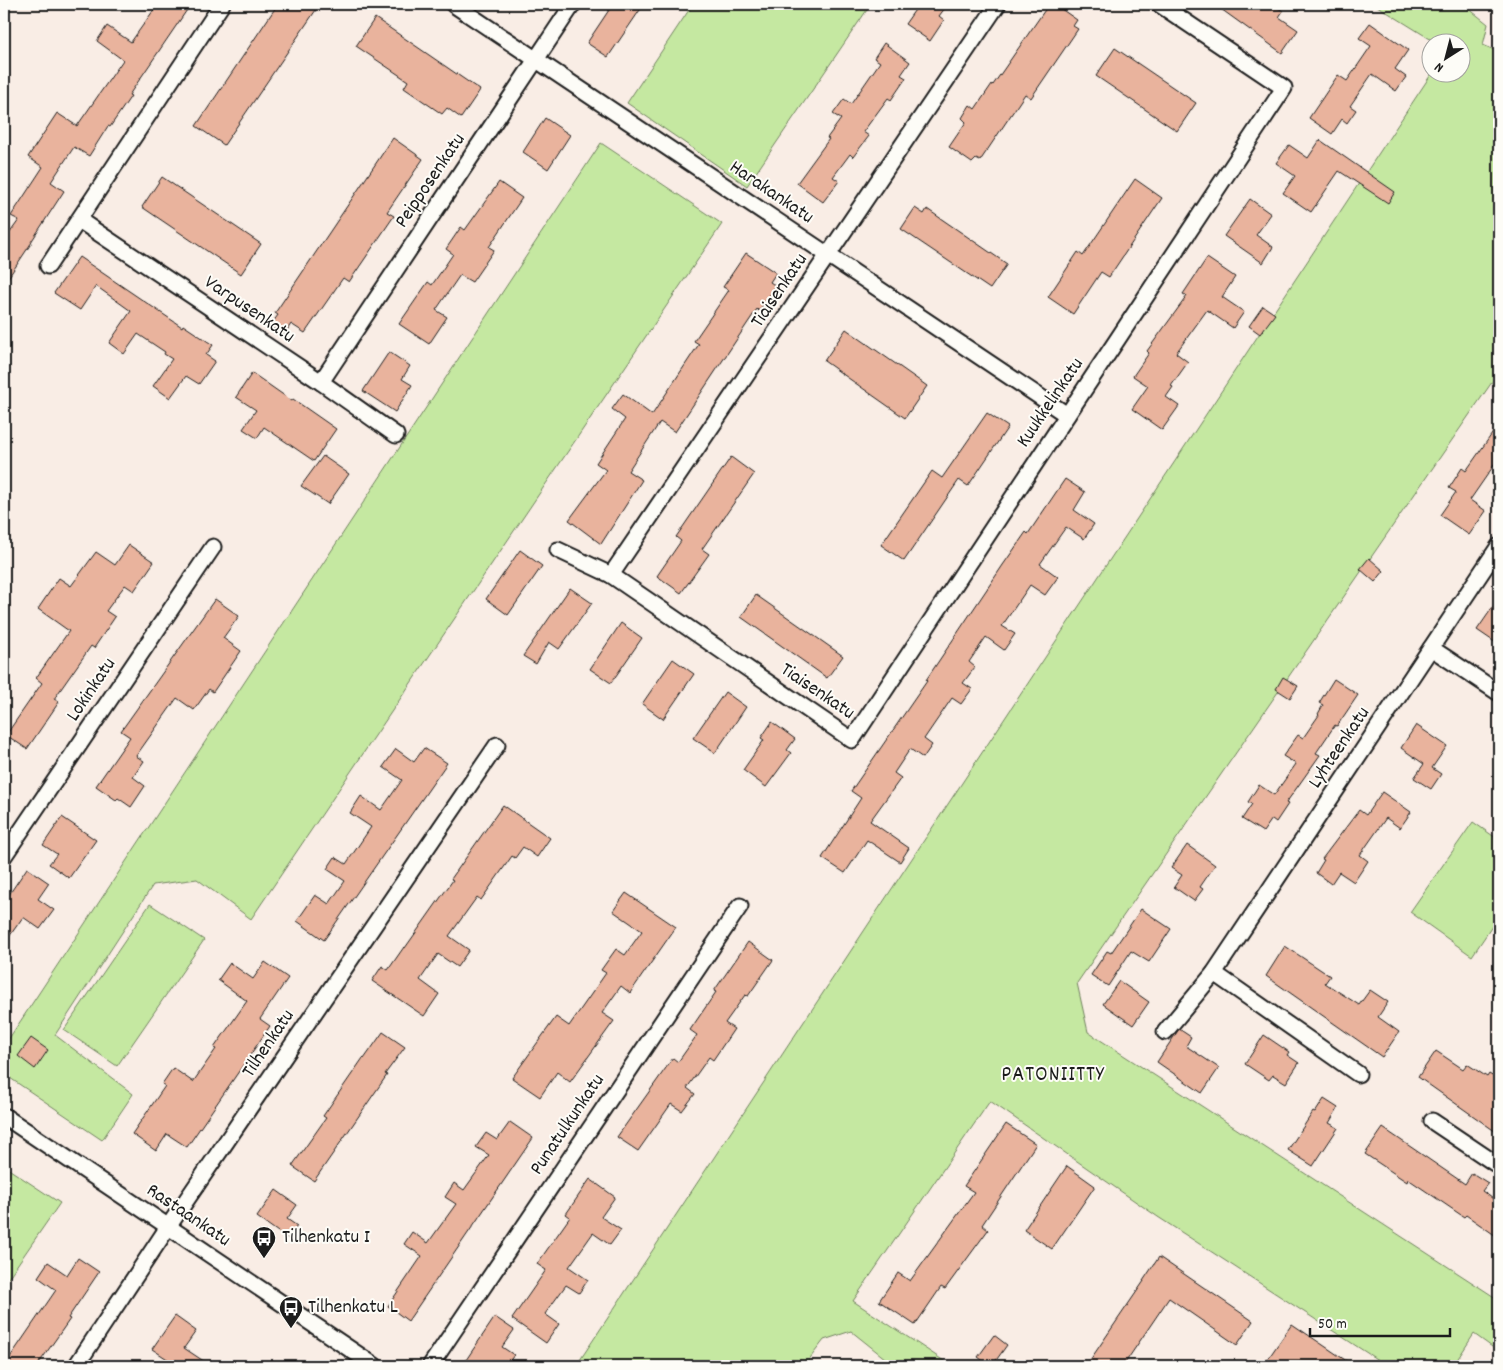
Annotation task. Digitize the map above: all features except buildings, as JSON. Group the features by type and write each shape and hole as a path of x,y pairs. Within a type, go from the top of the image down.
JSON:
{"street":[{"path":"48,266 222,4"},
{"name":"Harakankatu","path":"453,4 1067,415"},
{"name":"Peipposenkatu","path":"321,382 573,4"},
{"name":"Tiaisenkatu","path":"612,575 998,4"},
{"name":"Kuukkelinkatu","path":"852,740 1284,88 1158,4"},
{"name":"Varpusenkatu","path":"79,220 321,382 396,435"},
{"name":"Lyhteenkatu","path":"1165,1032 1214,973 1499,546"},
{"name":"Lokinkatu","path":"4,856 214,547"},
{"name":"Tiaisenkatu","path":"558,550 612,575 852,740"},
{"path":"1432,648 1499,693"},
{"name":"Tilhenkatu","path":"76,1366 168,1227 497,745"},
{"name":"Punatulkunkatu","path":"430,1366 740,906"},
{"path":"1214,973 1358,1074"},
{"name":"Rastaankatu","path":"4,1116 375,1366"},
{"path":"1432,1121 1499,1166"}],"green space":[{"path":"693,4 871,4 747,186 627,103"},
{"path":"1374,4 1463,4 1488,24 1483,45 1499,52 1499,372 1077,983 1088,1032 1499,1300 1499,1352 1474,1334 1453,1366 1387,1366 1158,1217 990,1101 853,1301 944,1361 941,1366 888,1366 886,1359 851,1331 824,1340 804,1366 576,1366 1426,82 1470,82 1470,32 1420,33"},
{"path":"601,143 722,224 251,919 197,879 153,885 55,1035 133,1094 102,1140 4,1074 4,1046"},
{"path":"1473,822 1499,840 1499,916 1472,956 1410,912"},
{"path":"150,904 204,940 117,1066 64,1030"},
{"path":"4,1166 60,1203 4,1284"}],"place":[{"name":"Tilhenkatu I","path":"264,1259"},
{"name":"Tilhenkatu L","path":"291,1329"}],"district":[{"name":"PATONIITTY","path":"1053,1075"}]}
